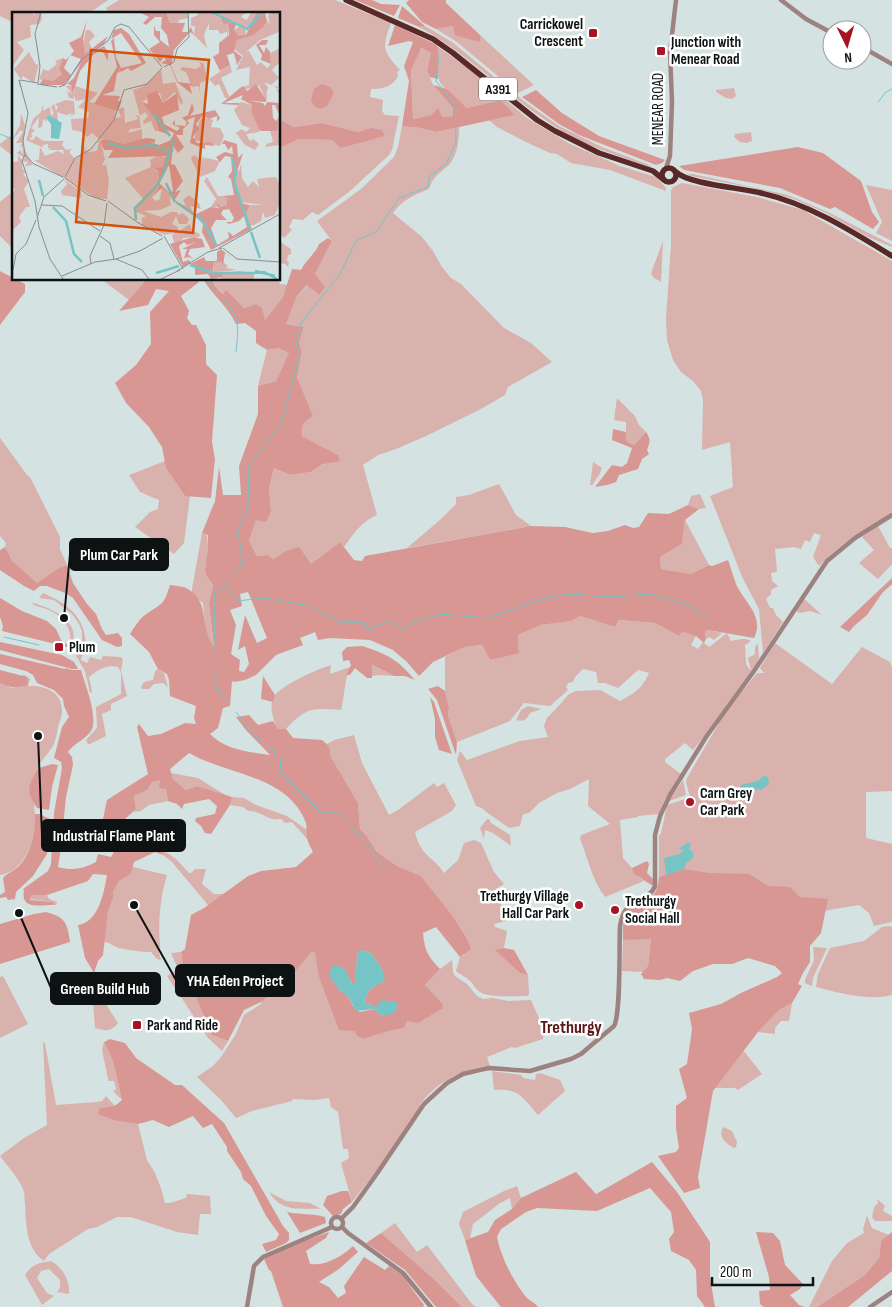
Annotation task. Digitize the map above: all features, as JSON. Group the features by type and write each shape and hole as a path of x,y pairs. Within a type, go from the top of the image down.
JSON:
{"highway":[{"name":"A391","path":"346,0 433,39 537,120 555,131 599,153 653,171 663,179"},
{"name":"A391","path":"653,171 665,169"},
{"path":"687,179 675,170 665,169 662,174 663,179 669,182 687,179 761,192 790,201 813,210 892,256"},
{"path":"675,170 677,176 675,180"}],"street":[{"name":"MENEAR ROAD","path":"665,169 670,159 672,102 670,52 676,0"},
{"path":"781,0 806,19 822,28"},
{"path":"872,53 892,64"},
{"name":"MENEAR ROAD","path":"670,159 675,170"},
{"path":"341,1219 353,1206 424,1104 447,1083 463,1074 489,1068 530,1070 571,1059 581,1054 614,1026 618,1008 620,926 623,914 630,905 652,893 656,886 655,835 665,804 706,737 754,671 827,561 855,538 892,515"},
{"path":"332,1227 332,1219 335,1217 341,1219"},
{"path":"341,1219 342,1227 348,1234 403,1273 431,1307"},
{"path":"247,1307 254,1266 263,1257 332,1227 339,1229 342,1227"},
{"path":"870,1307 892,1292"}],"shaded area":[{"path":"0,0 108,0 91,12 12,12 12,22 0,16"},
{"path":"119,0 335,0 391,23 385,48 390,58 400,70 397,72 396,80 390,85 371,89 370,97 383,100 382,111 385,115 399,116 392,150 350,191 318,215 312,212 303,220 293,219 289,227 292,230 284,238 280,234 280,146 299,139 332,140 340,148 371,128 358,132 322,123 294,127 280,120 280,12 108,12 106,8"},
{"path":"355,0 372,0 381,4 400,5 394,16"},
{"path":"409,0 446,0 446,3 481,36 479,42 455,35 453,26 436,29 422,22 406,3"},
{"path":"402,6 425,26 419,27 398,18"},
{"path":"395,25 438,47 438,79 430,77 427,70 431,53 421,48 411,70 413,119 431,115 438,108 442,117 453,116 453,108 433,85 447,89 467,108 501,100 515,115 436,132 402,126 409,81 404,66 413,42 409,41 388,46"},
{"path":"425,26 452,42 525,102 559,126 604,148 653,168 600,149 575,138 551,124 470,61 437,37 419,27"},
{"path":"453,26 478,42 481,36 534,85 518,93 457,42 436,29"},
{"path":"438,47 468,68 527,118 570,144 620,166 656,177 666,188 666,191 610,170 571,163 557,154 550,153 497,127 489,120 515,115 501,100 467,108 440,82 437,71"},
{"path":"420,48 431,53 427,70 433,85 453,108 453,116 431,115 413,119 411,70"},
{"path":"322,84 330,87 334,93 327,106 321,109 315,107 311,100 314,89"},
{"path":"734,88 736,96 732,99 716,92 716,90"},
{"path":"536,90 562,113 599,136 665,160 656,165 579,135 559,124 522,97"},
{"path":"280,120 294,127 322,123 358,132 371,128 382,130 385,136 340,148 332,140 299,139 280,146"},
{"path":"402,126 436,132 459,127 458,142 452,161 435,178 429,189 404,201 393,213 422,237 451,278 461,284 504,328 531,343 552,362 508,387 505,395 479,410 426,436 378,455 363,465 377,515 362,525 344,547 340,542 311,564 286,551 273,559 268,555 257,556 249,541 256,520 271,511 269,488 274,468 290,475 311,472 338,455 302,436 304,424 313,416 297,377 302,352 299,343 304,327 286,324 297,296 308,285 318,295 315,274 332,241 317,221 361,189 394,157"},
{"path":"751,132 752,141 746,143 740,142 734,137 735,134"},
{"path":"10,136 12,137 12,155 0,146"},
{"path":"798,147 823,153 861,181 872,212 879,222 873,229 835,207 830,209 780,188 684,170 679,166"},
{"path":"693,174 788,195 830,213 892,245 892,247 868,237 826,213 794,199 749,187 686,175"},
{"path":"682,183 757,197 803,210 892,261 892,513 845,543 819,566 813,557 821,535 814,533 810,542 805,540 801,549 794,547 775,549 777,572 771,573 772,581 778,586 771,590 771,594 766,599 770,608 773,608 776,615 783,622 763,653 759,609 743,579 710,496 733,487 730,442 702,450 703,400 701,391 693,381 681,372 673,360 667,340 666,319 671,244 671,191 673,187"},
{"path":"866,185 892,190 892,241 876,233 882,222"},
{"path":"12,192 12,248 0,236 0,202"},
{"path":"328,238 332,241 315,274 325,287 319,295 307,285 297,296 286,324 304,327 299,343 302,352 297,377 313,416 304,424 302,436 338,455 340,461 323,464 311,472 290,475 274,468 269,488 271,511 266,522 256,520 249,541 257,556 268,555 273,559 286,551 299,547 311,564 340,542 354,560 362,561 365,556 531,526 565,527 593,533 608,531 625,525 633,528 639,527 648,513 669,514 688,505 699,509 685,520 682,544 660,557 661,569 691,574 709,565 712,566 728,560 736,584 755,616 757,630 754,638 708,630 705,632 706,639 704,643 696,636 683,632 679,636 655,623 619,620 615,627 580,616 571,621 541,625 518,635 519,653 490,660 482,645 465,647 433,662 419,676 393,650 370,640 330,638 318,640 315,632 300,638 303,645 276,655 256,675 245,680 232,681 230,706 223,708 218,728 210,734 230,747 270,755 236,717 249,715 258,725 273,721 278,729 286,729 293,738 322,740 329,746 331,757 358,803 360,829 377,852 397,866 421,876 452,915 471,949 460,957 436,927 423,933 427,952 440,969 425,985 442,1003 443,1008 418,1023 407,1021 404,1028 363,1039 357,1036 354,1031 339,1030 318,974 315,953 312,951 287,981 261,1002 244,1010 228,1041 212,1035 184,970 181,952 185,949 191,915 204,908 248,876 261,871 296,867 313,852 307,838 306,823 297,807 285,795 255,778 189,753 170,769 173,779 186,790 197,786 232,797 230,805 211,834 205,833 195,821 196,818 215,814 217,806 209,799 184,804 182,809 177,804 168,801 166,789 159,788 160,780 152,782 147,790 134,796 136,809 125,819 117,822 124,835 142,850 155,844 162,838 163,855 155,852 134,862 131,874 119,881 113,892 108,912 103,955 98,961 94,973 85,958 78,925 85,923 96,912 102,898 107,875 93,874 88,881 47,895 31,895 30,900 53,902 53,905 38,906 29,904 25,901 23,889 48,871 51,864 54,813 62,768 61,762 54,758 62,727 69,717 63,699 54,690 37,683 33,675 26,671 0,664 0,654 65,669 81,670 92,710 93,726 89,734 68,752 72,757 73,765 66,797 58,867 77,869 96,862 98,854 111,857 122,838 115,828 103,819 107,800 148,774 137,727 139,724 148,736 161,734 185,723 196,724 194,718 196,706 170,696 167,674 158,669 149,652 130,634 143,617 162,603 170,585 180,586 194,593 199,600 207,631 214,647 209,604 213,585 206,575 205,569 208,535 202,533 215,501 219,467 223,495 241,495 239,466 258,414 258,386 276,381 289,353 279,348 267,350 256,343 256,331 245,323 236,324 204,280 213,280 214,285 223,294 226,290 244,308 256,304 262,308 265,320 283,297 292,269 301,270 319,244","holes":["248,592 267,638 257,643 245,615 238,650 245,646 249,664 244,672 239,671 240,660 231,654 236,625 230,610 242,606 240,594","361,950 371,953 382,969 380,983 369,990 364,1002 372,1006 378,1006 382,1016 374,1009 360,1012 353,1006 348,996 339,990 343,968 353,985 356,983 358,952"]},
{"path":"663,241 661,282 653,277 651,273"},
{"path":"280,242 291,249 291,254 288,255 287,261 289,262 288,267 280,263"},
{"path":"0,271 12,277 12,280 17,280 25,284 25,292 0,325"},
{"path":"102,280 146,280 129,300"},
{"path":"146,280 198,280 199,282 181,296 189,311 187,318 192,325 196,325 206,345 206,364 217,375 212,442 215,459 211,498 185,496 166,468 162,447 149,427 126,403 115,383 136,365 151,344 150,312 169,291 156,289 148,305 119,311"},
{"path":"213,280 278,280 280,284 288,285 283,297 265,320 256,304 244,308 226,291 224,294 214,285"},
{"path":"279,348 290,353 276,381 258,386 267,350"},
{"path":"617,398 635,416 639,425 646,432 634,445 626,441 626,422 614,420"},
{"path":"613,429 626,432 626,441 634,445 646,432 649,439 647,450 649,454 642,459 638,469 619,475 616,482 595,487 612,465 622,467 627,463 632,448 612,440"},
{"path":"0,438 30,477 60,537 60,549 67,565 57,569 37,583 11,561 5,547 6,543 0,536"},
{"path":"165,461 166,468 185,496 190,496 184,543 174,554 135,527 150,512 158,509 159,500 140,492 129,475"},
{"path":"593,462 602,468 592,485 590,485"},
{"path":"499,484 516,515 531,526 407,548 456,504 456,497 469,495"},
{"path":"700,494 706,508 699,509 688,505 691,496"},
{"path":"685,520 709,565 691,574 661,569 660,557 682,544"},
{"path":"878,526 890,548 892,548 892,564 878,579 859,563 874,550 862,537"},
{"path":"202,533 207,535 206,575 213,585 209,604 214,649 206,634 203,603 192,594"},
{"path":"5,547 12,561 37,583 57,569 67,565 73,583 96,614 106,635 118,633 122,638 122,646 117,647 102,640 73,598 65,593 47,586 40,586 34,591 0,570 0,550"},
{"path":"892,578 892,584 883,592 867,615 849,632 840,627"},
{"path":"43,593 67,606 73,612 82,625 86,644 82,644 82,631 73,615 54,600 39,598"},
{"path":"0,598 22,611 47,621 56,629 61,640 72,648 2,631"},
{"path":"803,598 822,615 810,611 800,613 796,611"},
{"path":"34,603 56,612 68,622 74,635 73,643 70,641 70,632 63,620 51,611 32,604"},
{"path":"580,616 615,627 619,620 655,623 679,636 683,632 696,636 691,645 698,649 703,642 709,647 727,633 731,641 746,639 751,641 745,645 746,664 751,671 748,658 755,654 755,647 758,645 759,658 755,666 693,750 685,743 665,759 665,762 681,774 664,801 659,814 620,820 623,858 632,868 634,874 644,881 605,897 593,876 580,839 581,835 610,824 588,806 589,779 539,803 529,813 523,814 520,826 509,828 482,808 476,806 457,760 460,751 467,760 520,741 548,737 544,726 547,718 569,694 576,691 600,690 620,701 638,690 649,673 638,670 618,688 605,683 598,683 596,672 583,669 573,682 568,683 566,687 568,690 550,706 524,703 510,721 457,742 448,716 449,708 445,691 445,657 465,647 482,645 490,660 519,652 518,635 541,625 571,621"},
{"path":"708,630 722,633 714,640 709,637 706,639 705,632"},
{"path":"0,642 62,655 74,662 78,669 0,650"},
{"path":"775,643 832,684 862,647 890,662 892,668 892,791 866,792 866,838 892,844 892,922 874,926 869,913 859,905 805,914 659,877 659,835 661,834 667,805 685,799 689,805 692,805 694,799 690,797 686,782 687,778 726,711 757,673 764,673 760,668"},
{"path":"362,646 392,658 415,680 405,676 394,676 372,665 372,678 367,678 355,668 350,675 346,675 351,665 349,660 343,661 342,652 347,647"},
{"path":"79,649 83,651 81,660 87,663 90,657 101,660 103,656 121,657 123,660 121,671 127,696 111,704 111,710 102,714 106,736 90,744 86,740 97,728 96,707 121,694 121,673 118,667 102,668 89,677 92,692 90,693 85,671 76,656"},
{"path":"331,665 330,674 350,667 341,710 310,710 299,716 286,729 278,729 273,717 272,707 275,695 293,682"},
{"path":"371,665 394,676 372,676"},
{"path":"158,669 164,673 168,687 163,683 154,684 149,689 142,689 141,687 144,682 153,680 155,671"},
{"path":"0,670 27,677 28,685 14,687 0,683"},
{"path":"23,674 30,679 28,686 41,687 52,691 56,695 62,705 62,714 54,744 37,771 34,795 35,825 29,849 25,857 14,869 0,875 0,683 12,688 24,687"},
{"path":"263,676 275,695 273,702 261,699"},
{"path":"438,686 445,691 449,708 448,716 457,742 456,755 437,700 428,689"},
{"path":"430,697 434,702 452,754 439,750 435,737 435,719"},
{"path":"528,706 541,709 530,713 524,720 516,720 521,710"},
{"path":"354,735 362,763 389,815 434,783 437,787 444,783 456,805 452,811 415,832 417,840 424,851 444,873 458,860 464,843 474,840 481,843 494,872 504,884 491,892 493,895 486,901 489,904 500,900 506,921 494,924 495,927 507,931 504,948 496,950 520,973 528,975 528,996 484,994 478,991 466,977 459,974 456,971 460,957 464,955 466,937 452,915 421,876 397,866 377,852 360,829 358,803 331,757 327,744 334,740"},
{"path":"52,764 58,765 52,787 49,810 37,808 29,792 30,783 39,768"},
{"path":"171,773 198,778 227,796 197,786 186,790 173,779"},
{"path":"161,779 166,789 168,801 149,805 141,811 133,812 136,809 134,796 147,790 152,782"},
{"path":"683,780 686,795 669,801"},
{"path":"232,797 244,798 256,805 287,816 307,830 307,839 292,822 285,823 281,819 272,819 257,812 248,811 243,807 230,805"},
{"path":"35,814 50,819 47,854 33,876 16,892 15,899 0,898 0,895 5,892 3,878 19,866 30,848 34,834"},
{"path":"487,819 510,835 511,846 493,833 485,830 484,839 480,828"},
{"path":"163,850 176,859 189,873 195,869 206,869 202,884 214,894 224,894 208,905 172,862 163,855"},
{"path":"647,861 649,864 647,873 654,880 653,886 634,874 632,868"},
{"path":"133,867 167,875 159,919 160,946 158,949 161,960 157,959 151,952 119,948 104,942 113,892 119,881 131,874"},
{"path":"684,869 709,873 749,874 768,886 790,887 800,897 828,899 821,933 810,946 810,962 798,984 802,986 792,1003 779,1010 758,1032 713,1091 698,1177 700,1188 684,1193 658,1156 676,1152 679,1148 676,1128 676,1106 687,1098 679,1069 687,1064 692,1029 689,1013 721,1004 782,973 775,966 748,958 732,964 713,964 693,971 680,981 667,978 660,980 644,979 641,974 648,966 651,939 623,940 625,916 636,904 646,900 655,893 659,877"},
{"path":"31,895 47,895 49,899 57,902 56,905 53,905 53,902 30,899"},
{"path":"46,912 64,921 70,942 0,964 0,924"},
{"path":"882,927 892,927 892,995 863,997 816,987 818,974 830,948 864,941"},
{"path":"651,938 648,966 643,972 622,971 623,940"},
{"path":"813,947 827,948 813,978 812,986 805,983 805,980 814,960"},
{"path":"504,948 514,950 528,975 520,973 495,950"},
{"path":"312,950 315,953 318,974 357,1036 363,1039 404,1028 406,1021 442,1003 425,985 440,969 452,960 455,976 467,984 477,996 483,999 493,998 508,1001 531,1000 544,1030 543,1039 515,1048 512,1047 487,1057 490,1066 480,1067 451,1077 427,1095 375,1173 352,1202 341,1163 349,1158 348,1149 343,1149 338,1112 331,1107 329,1098 314,1100 293,1099 292,1101 252,1111 236,1118 221,1100 197,1077 213,1066 221,1057 236,1034 244,1015 261,1004 287,981"},
{"path":"181,952 184,970 212,1035 228,1041 222,1051 208,1038 167,976 178,969 171,953"},
{"path":"3,976 28,1024 0,1038 0,977"},
{"path":"96,989 118,1023 111,1029 95,1028 92,990"},
{"path":"792,1003 789,1021 781,1021 775,1028 775,1034 758,1032 779,1010"},
{"path":"110,1039 125,1043 136,1058 175,1085 182,1085 224,1123 283,1226 289,1233 289,1240 286,1243 266,1252 262,1244 276,1240 279,1234 266,1216 251,1186 243,1179 241,1172 227,1151 227,1147 212,1124 203,1128 193,1116 169,1127 153,1120 138,1124 117,1121 98,1114 100,1108 116,1105 122,1100 113,1061 104,1042"},
{"path":"43,1042 45,1044 56,1105 97,1102 102,1101 106,1096 114,1105 100,1108 117,1121 138,1124 147,1160 155,1173 165,1203 186,1198 187,1194 210,1196 211,1214 200,1214 198,1235 177,1232 131,1217 117,1217 97,1227 88,1229 49,1254 44,1261 38,1256 30,1243 28,1235 24,1192 17,1178 0,1156 24,1138 47,1125"},
{"path":"104,1042 113,1061 122,1100 113,1091 116,1090 114,1081 109,1081 108,1079 102,1050"},
{"path":"743,1050 762,1074 738,1090 735,1088 715,1088"},
{"path":"492,1071 521,1075 523,1078 535,1080 536,1074 540,1073 560,1080 565,1091 538,1115 515,1092 494,1090"},
{"path":"723,1127 732,1131 737,1142 736,1147 734,1148 723,1139 721,1134"},
{"path":"652,1162 677,1192 710,1242 710,1278 715,1307 705,1307 697,1296 696,1270 689,1260 671,1251 669,1239 674,1232 671,1212 650,1188 597,1211 537,1208 526,1212 501,1229 497,1237 501,1253 508,1268 526,1297 538,1307 501,1307 476,1276 465,1240 488,1232 495,1220 512,1209 521,1198 576,1172 596,1194"},
{"path":"517,1186 521,1198 512,1209 510,1198 500,1203 473,1224 470,1238 465,1240 459,1224 463,1212"},
{"path":"348,1191 352,1202 343,1209 341,1214 333,1216 323,1205 327,1196"},
{"path":"269,1192 286,1201 310,1203 321,1209 292,1208 274,1199"},
{"path":"877,1199 885,1206 883,1211 892,1216 892,1221 875,1221 872,1217 874,1207 878,1203"},
{"path":"287,1212 325,1217 326,1223 300,1233"},
{"path":"867,1216 872,1228 889,1235 881,1241 879,1258 865,1275 817,1307 809,1307 832,1261 847,1243 864,1233 863,1229"},
{"path":"395,1223 417,1252 427,1245 476,1307 462,1307 434,1279 381,1233"},
{"path":"329,1232 326,1238 306,1251 310,1264 322,1264 333,1260 353,1246 358,1252 339,1269 319,1282 329,1287 338,1298 346,1293 344,1286 364,1257 385,1270 389,1266 402,1275 424,1305 423,1307 283,1307 271,1271 264,1259 285,1248"},
{"path":"756,1232 773,1233 780,1241 785,1265 803,1284 800,1289 790,1295 799,1305 805,1307 764,1307 760,1304 759,1291 770,1290 769,1277"},
{"path":"892,1232 892,1271 848,1307 817,1307 865,1275 879,1258 881,1241"},
{"path":"381,1233 434,1279 462,1307 436,1307 405,1270 366,1243"},
{"path":"51,1261 65,1275 69,1294 57,1292 60,1288 60,1280 49,1269 41,1271 37,1278 47,1293 54,1296 42,1305 25,1275 30,1268 43,1262"}],"water":[{"path":"763,776 768,777 769,784 761,790 758,789 749,794 739,792 741,785 758,781"},
{"path":"689,842 691,845 689,849 693,852 693,858 686,863 684,869 666,875 664,858 680,854 684,850 678,849"},
{"path":"358,951 371,953 382,969 385,980 369,990 364,1002 372,1006 378,1006 381,1000 396,1002 398,1008 392,1014 382,1016 374,1009 356,1011 348,996 339,990 329,975 332,966 340,966 352,984 356,983"}],"waterway":[{"path":"222,694 216,688 214,595 243,564 238,531 248,507 249,466 281,424 300,355 296,345 301,323 340,274 356,241 377,231 399,198 428,187 429,177 446,164 456,143 455,105 436,81 439,55"},
{"path":"878,102 886,92 892,89"},
{"path":"0,134 12,139"},
{"path":"207,280 226,301 234,314 238,334 236,352"},
{"path":"224,583 237,601 264,598 309,606 341,623 362,622 369,629 390,621 402,629 417,621 440,614 486,618 549,597 570,594 610,597 650,594 683,603 705,615"},
{"path":"4,637 39,645"},
{"path":"225,697 230,703"},
{"path":"236,712 250,731 280,757 281,773 321,813 339,813 366,843 384,868"}],"place":[{"name":"Carrickowel Crescent","path":"593,33"},
{"name":"Junction with Menear Road","path":"661,51"},
{"name":"Plum Car Park","path":"64,618"},
{"name":"Plum","path":"59,647"},
{"name":"Industrial Flame Plant","path":"38,736"},
{"name":"Carn Grey Car Park","path":"690,802"},
{"name":"YHA Eden Project","path":"134,905"},
{"name":"Trethurgy Village Hall Car Park","path":"579,905"},
{"name":"Trethurgy Social Hall","path":"615,910"},
{"name":"Green Build Hub","path":"19,913"},
{"name":"Park and Ride","path":"137,1025"}],"district":[{"name":"Trethurgy","path":"571,1027"}]}
